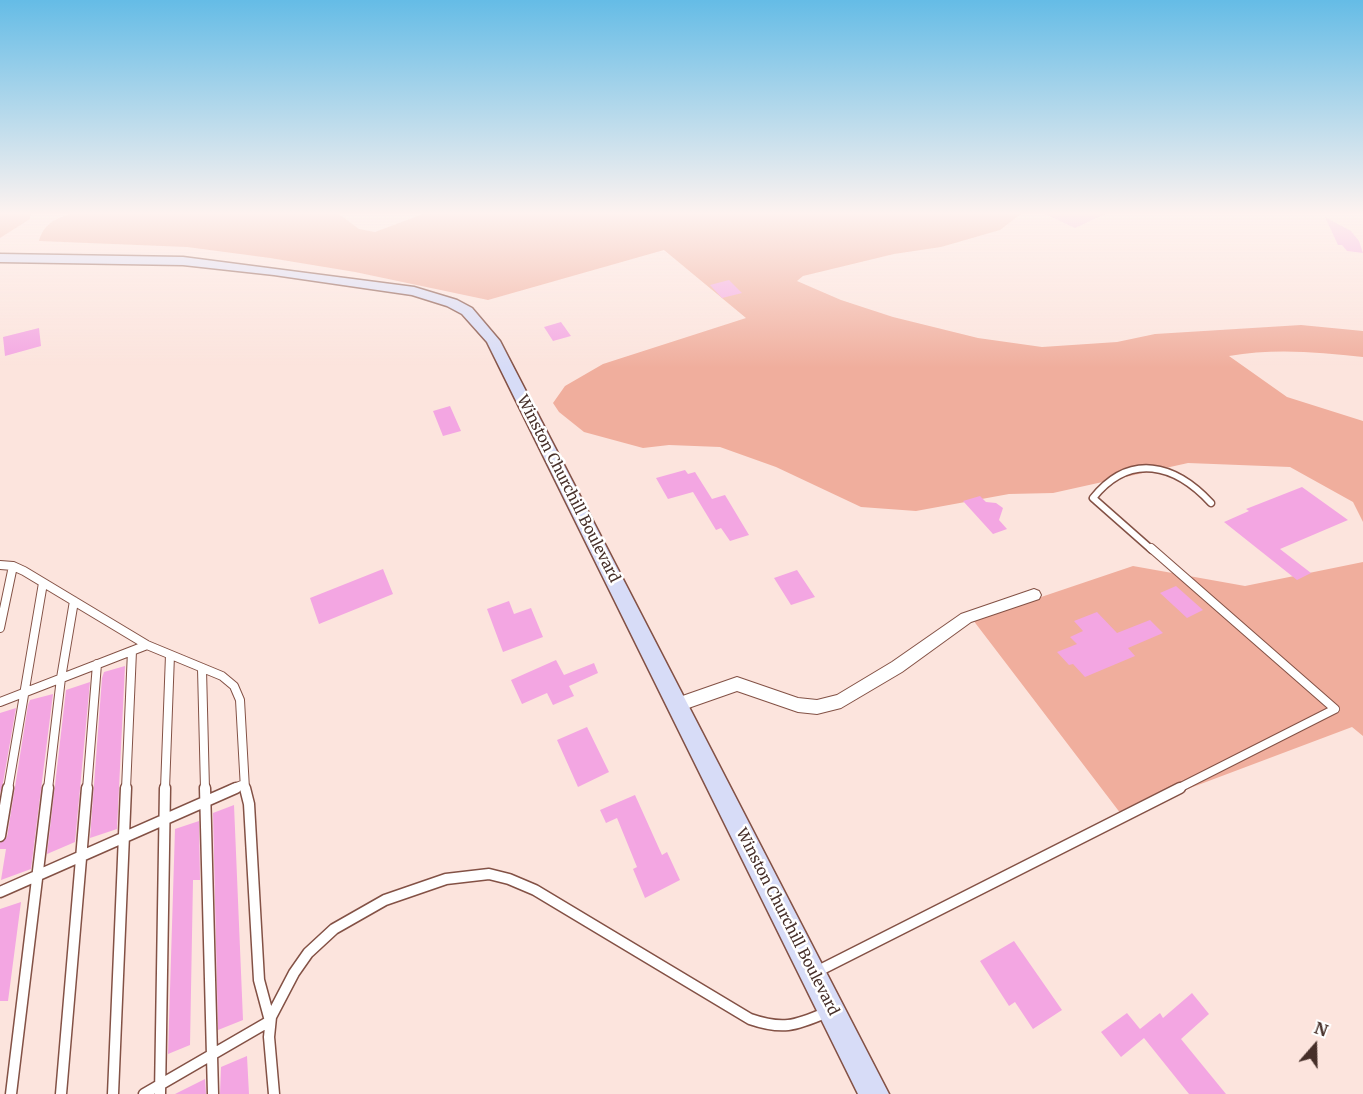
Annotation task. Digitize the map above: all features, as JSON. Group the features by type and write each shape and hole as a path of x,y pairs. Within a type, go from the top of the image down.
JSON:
{"main road":[{"name":"Winston Churchill Boulevard","path":"220,265 414,291 452,303 467,311 493,341 874,1094"}],"street":[{"path":"677,705 737,684 798,705 817,707 841,701 881,678 966,618 1034,595"}],"lane":[{"path":"813,974 1335,709 1093,498 1106,482 1120,473 1153,467 1178,475 1198,489 1211,504"},
{"path":"0,565 13,566 147,645 222,676 234,686 240,700 244,784 249,804 259,980 270,1021 274,1094"},
{"path":"0,628 13,566"},
{"path":"0,836 43,583"},
{"path":"11,1094 61,678 74,601"},
{"path":"0,702 147,645"},
{"path":"113,1094 132,651"},
{"path":"160,1089 164,820 170,655"},
{"path":"62,1094 97,664"},
{"path":"202,669 213,1094"},
{"path":"0,892 244,784"},
{"path":"144,1094 160,1089 270,1021 294,971 335,928 367,909 415,888 484,874 508,879 535,890 750,1019 769,1026 793,1027 831,1010"}],"shaded area":[{"path":"313,265 611,265 488,300"},
{"path":"682,265 848,265 803,276 797,281 841,300 893,317 978,338 1042,347 1117,342 1155,334 1301,325 1363,331 1363,357 1279,351 1229,356 1287,397 1363,421 1363,522 1353,502 1290,467 1188,463 1053,493 1009,494 916,511 861,507 776,467 720,447 669,445 643,448 584,432 559,412 553,403 565,386 603,364 746,318"},
{"path":"1363,562 1363,736 1352,727 1121,814 973,620 1133,566 1245,586"}],"building":[{"path":"729,280 742,293 722,298 710,285"},
{"path":"561,322 571,336 553,341 544,327"},
{"path":"39,328 41,346 5,356 3,337"},
{"path":"450,406 461,431 443,436 433,411"},
{"path":"685,470 688,474 695,472 712,499 725,495 749,535 730,541 721,528 716,530 693,492 668,499 656,478"},
{"path":"1302,487 1348,520 1280,549 1311,573 1297,580 1224,522 1249,511 1246,509"},
{"path":"980,496 986,502 996,503 1003,508 999,520 1007,529 993,534 963,501"},
{"path":"383,569 393,594 319,624 310,598"},
{"path":"797,570 815,597 791,605 774,578"},
{"path":"1176,586 1203,610 1187,618 1160,593"},
{"path":"509,601 514,614 531,608 543,637 503,652 487,609"},
{"path":"1097,612 1117,633 1150,620 1163,633 1128,648 1135,656 1085,677 1057,652 1077,644 1070,637 1083,631 1074,621"},
{"path":"556,660 564,675 594,663 598,673 569,686 574,696 553,705 547,693 522,704 511,680"},
{"path":"125,666 117,829 90,838 102,678 104,672"},
{"path":"90,682 75,842 47,854 66,690"},
{"path":"53,694 31,869 1,880 6,849 0,849 0,843 7,837 28,705 30,700"},
{"path":"16,708 3,783 0,793 0,713"},
{"path":"587,727 609,772 578,787 557,740"},
{"path":"635,795 662,855 667,852 680,880 645,898 633,869 637,867 617,818 606,823 600,810"},
{"path":"234,805 243,1020 218,1030 213,813"},
{"path":"199,821 200,880 193,880 190,1045 168,1054 175,829"},
{"path":"21,902 8,1001 0,1001 0,909"},
{"path":"1014,941 1062,1010 1033,1029 1015,1002 1009,1006 980,961"},
{"path":"1192,993 1209,1014 1181,1039 1226,1094 1189,1094 1144,1038 1121,1057 1101,1032 1127,1013 1140,1029 1160,1013 1163,1018"},
{"path":"247,1056 249,1094 220,1094 221,1067"},
{"path":"205,1079 206,1094 175,1094"}]}
